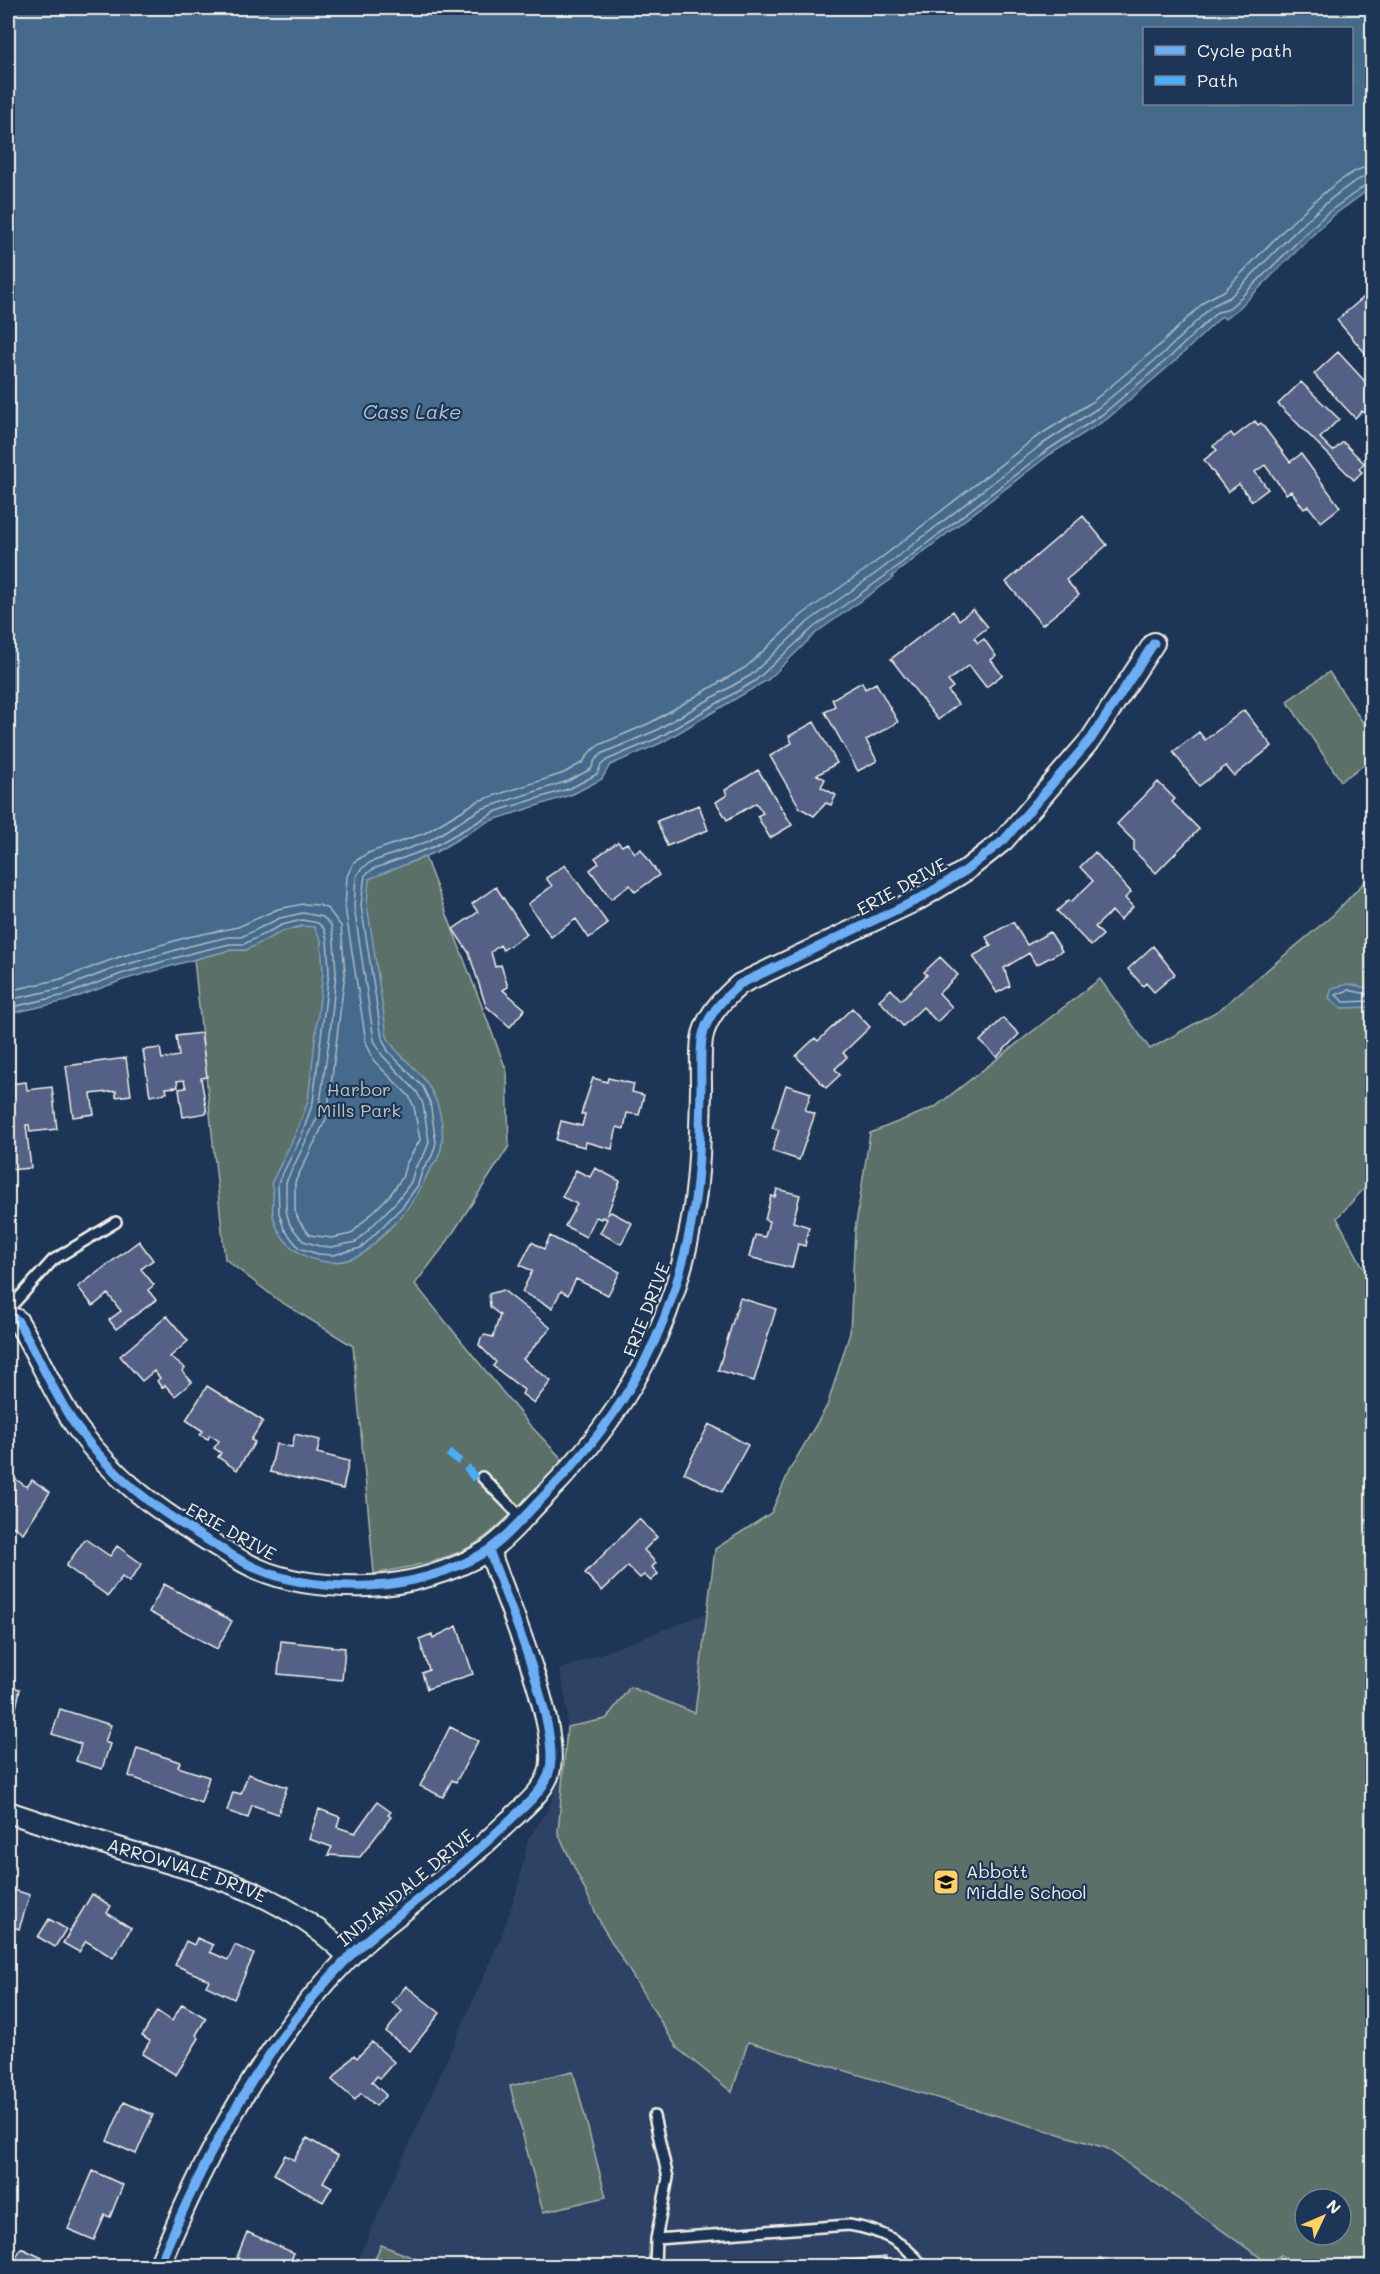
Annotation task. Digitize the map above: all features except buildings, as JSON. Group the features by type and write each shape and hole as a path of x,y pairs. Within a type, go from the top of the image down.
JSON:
{"street":[{"name":"ERIE DRIVE","path":"8,1316 17,1320 76,1426 113,1472 155,1507 258,1569 289,1579 337,1587 388,1585 430,1575 489,1550 566,1474 607,1426 634,1386 655,1342 674,1294 694,1205 698,1167 702,1037 712,1013 722,999 740,984 919,899 965,871 1004,840 1062,776 1090,739 1154,643"},
{"name":"INDIANDALE DRIVE","path":"159,2266 199,2176 245,2090 281,2037 349,1957 480,1849 530,1801 548,1775 551,1738 535,1681 489,1550"},
{"name":"ARROWVALE DRIVE","path":"8,1812 251,1890 290,1910 324,1932 349,1957"}],"lane":[{"path":"8,1310 53,1260 116,1222"},
{"path":"482,1477 522,1518"},
{"path":"654,2116 668,2178 656,2239 655,2266"},
{"path":"656,2239 849,2225 879,2231 894,2239 923,2266"}],"shaded area":[{"name":"Abbott Middle School","path":"1005,1498 1372,2188 1372,2266 355,2266 502,1935 518,1887 528,1839 546,1813 557,1787 565,1758 566,1700 559,1670"}],"green space":[{"path":"1329,672 1372,736 1372,759 1341,781 1287,701"},
{"name":"Harbor Mills Park","path":"425,857 507,1072 509,1146 447,1242 415,1284 528,1423 564,1461 516,1510 476,1543 464,1550 419,1565 374,1574 353,1346 278,1300 225,1259 194,959 231,950 246,950 273,934 302,926 375,875"},
{"path":"1372,874 1372,1180 1337,1218 1372,1284 1372,2255 1360,2266 1298,2266 1281,2255 1268,2263 1106,2148 748,2042 732,2092 677,2048 603,1928 558,1833 567,1727 606,1719 630,1687 695,1713 715,1549 771,1513 790,1469 827,1406 850,1333 855,1230 870,1133 935,1107 1100,979 1150,1049 1219,1010 1333,915"},
{"path":"573,2071 606,2197 543,2212 510,2086"},
{"path":"381,2245 434,2266 372,2266"}],"water":[{"name":"Cass Lake","path":"8,8 1372,8 1372,187 1330,218 1239,308 1225,319 1222,316 1175,361 1107,419 1049,455 892,576 893,578 817,632 769,679 661,743 610,765 602,779 573,794 487,822 436,852 369,879 367,904 387,1036 433,1093 442,1122 442,1142 437,1160 415,1198 400,1217 364,1253 336,1262 309,1258 286,1242 278,1230 273,1215 271,1184 295,1135 308,1101 323,972 321,940 314,927 302,926 283,931 246,950 231,950 199,958 123,980 66,1001 8,1014"},
{"path":"1348,984 1372,989 1372,1007 1341,1008 1329,998 1332,988"}],"marked path":[{"path":"448,1453 466,1466 476,1480 482,1477"}],"cycle path":[{"path":"8,1316 17,1320 78,1429 120,1477 168,1515 251,1566 284,1578 312,1584 368,1586 398,1583 429,1576 460,1565 487,1551 502,1539 574,1464 600,1432 643,1364 661,1327 675,1289 694,1207 699,1148 702,1039 707,1023 716,1008 740,984 919,899 965,871 1004,840 1091,739 1154,643"},
{"path":"159,2266 216,2143 262,2065 288,2028 316,1993 355,1951 487,1842 531,1800 548,1776 551,1756 541,1698 531,1664 489,1550"}],"place":[{"name":"Abbott Middle School","path":"946,1882"}]}
